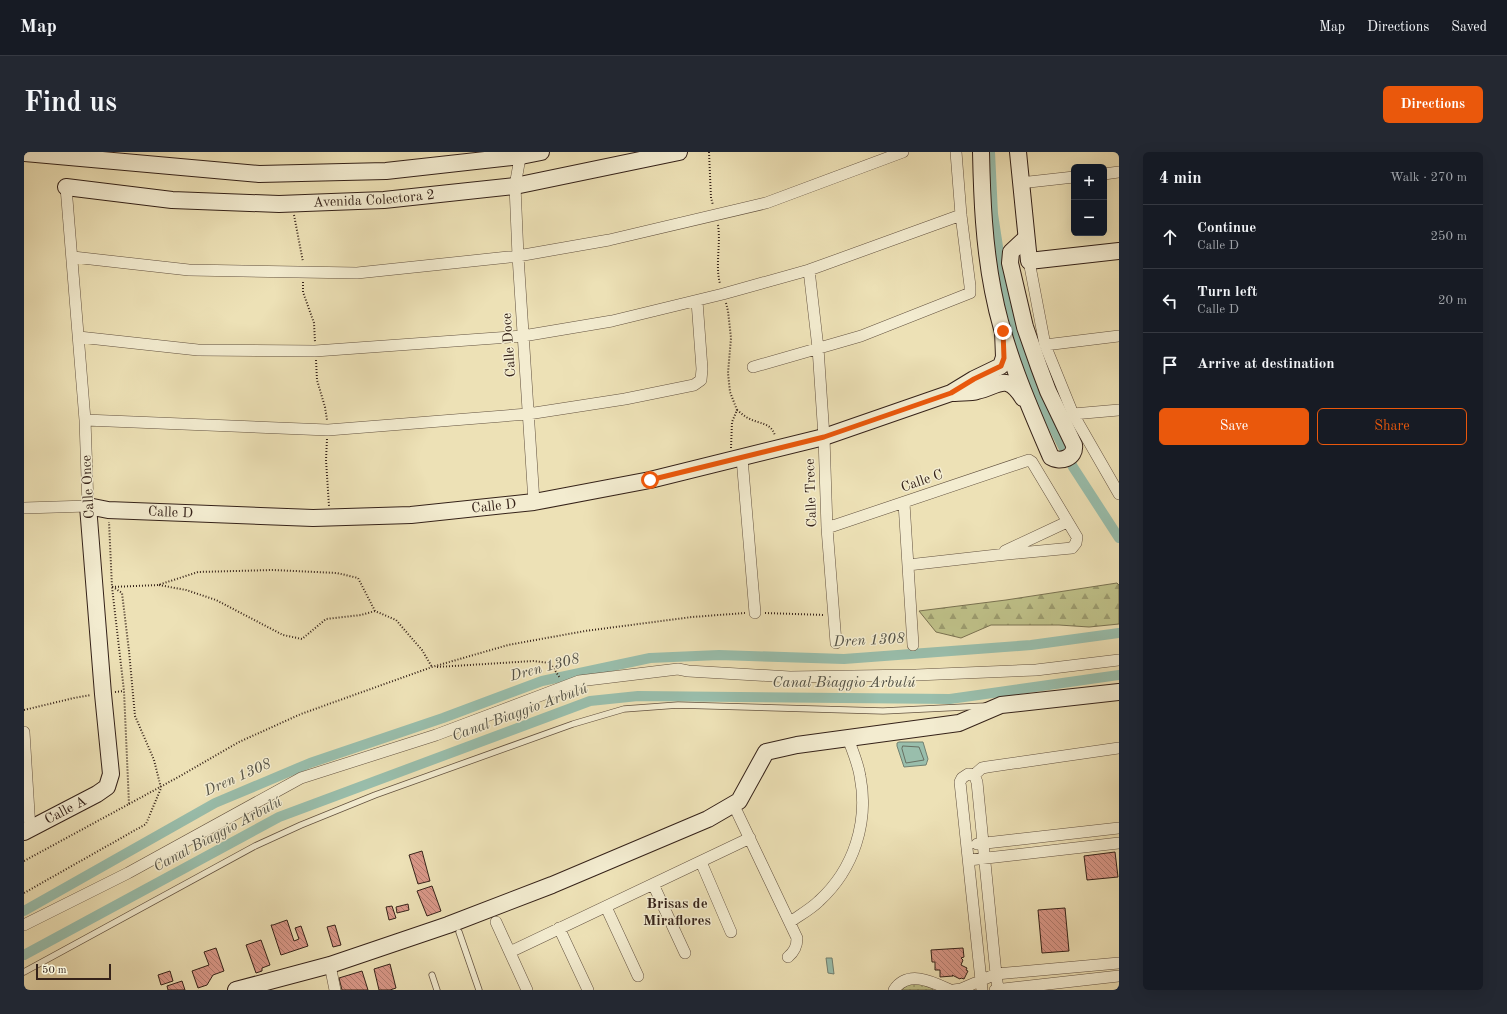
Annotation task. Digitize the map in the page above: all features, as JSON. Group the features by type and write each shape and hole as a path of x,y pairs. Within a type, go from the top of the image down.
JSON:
{"street":[{"name":"Avenida Colectora 2","path":"24,154 65,154 259,174 386,171 541,152"},
{"name":"Avenida Colectora 2","path":"66,187 172,200 279,204 395,199 515,186 678,152"},
{"path":"73,257 189,270 357,273 518,256 609,240 766,203 903,152"},
{"path":"753,367 861,336 970,293 961,215 956,152"},
{"path":"981,152 983,221 993,292 1003,331 1029,406 1051,457 1056,460 1067,457 1075,450 1048,391 1032,347 1020,307 1010,263 1011,252 1026,238"},
{"path":"1018,152 1029,261 1046,345 1073,414 1118,490"},
{"name":"Calle Doce","path":"521,154 515,186 518,256 534,502"},
{"path":"1107,174 1119,172"},
{"path":"1020,183 1071,177"},
{"name":"Calle Once","path":"66,187 73,257 85,420 88,506 111,774 107,787"},
{"path":"79,337 198,350 315,351 523,336 612,321 697,301 810,270 961,215"},
{"path":"1029,261 1119,252"},
{"name":"Calle Trece","path":"810,270 818,348 824,437 827,528 836,643"},
{"path":"85,420 328,430 528,414 625,399 694,385 701,380 702,370 697,301"},
{"name":"Calle D","path":"24,508 88,506 108,510 313,518 411,515 534,502 650,480 736,460 824,437 951,393 974,379 1001,366 1004,358 1003,331"},
{"path":"1046,345 1119,336"},
{"name":"Calle D","path":"951,393 977,391 1004,382 1010,383 1014,386 1029,406"},
{"path":"1073,414 1119,410"},
{"path":"736,460 755,613"},
{"name":"Calle C","path":"827,528 904,503 1026,460 1032,462 1067,522"},
{"path":"904,503 913,645"},
{"path":"908,565 997,554 1072,548 1075,546 1077,537 1067,522 997,554"},
{"path":"1045,532 1044,542 1050,550"},
{"path":"24,925 128,873 301,778 436,735 579,681 678,669 688,671 790,677 916,675 1036,670 1119,660"},
{"path":"236,990 282,984 330,964 458,927 552,885 708,819 739,801 766,752 797,745 959,723 1001,705 1119,692"},
{"path":"24,732 27,830"},
{"path":"790,922 819,901 830,890 848,865 858,839 862,818 861,783 860,775 848,738"},
{"path":"974,775 982,768 987,767 1119,748"},
{"path":"974,775 968,774 962,778 960,782 982,985"},
{"path":"974,775 977,782 984,844 997,990 1119,976"},
{"name":"Calle A","path":"27,830 97,794 107,787"},
{"path":"737,812 797,938 794,951 788,957"},
{"path":"968,846 1119,828"},
{"path":"510,952 750,838"},
{"path":"969,860 1119,842"},
{"path":"700,862 732,932"},
{"path":"653,884 685,952"},
{"path":"606,906 638,976"},
{"path":"496,922 527,990"},
{"path":"559,928 588,990"},
{"path":"954,990 982,985 996,974 1119,963"},
{"path":"330,964 335,990"},
{"path":"894,990 900,983 912,978 919,978 950,990"}],"lane":[{"path":"24,972 254,846 301,825 375,795 566,727 624,709 678,706 883,711 1001,705"},
{"path":"458,927 479,990"},
{"path":"432,975 437,990"}],"path":[{"path":"709,152 711,198 716,214 720,238 717,268 728,310 731,338 728,373 730,392 737,410 748,419 767,424 774,432 778,449"},
{"path":"736,460 732,422 737,410"},
{"path":"158,585 198,572 274,570 337,573 358,578 375,611"},
{"path":"112,586 158,585 186,590 216,600 283,635 302,639 326,619 361,615 375,611 396,620 422,650 432,667"},
{"path":"130,804 239,742 294,717 432,667 508,645 585,631 692,617 755,613 834,616"},
{"path":"432,667 532,661 550,663 556,671"},
{"path":"24,710 74,698 124,691"}],"green space":[{"path":"1117,583 1119,585 1119,624 1089,627 1059,625 991,625 961,638 936,632 919,611 1006,600"},
{"path":"921,983 932,987 933,990 901,990 909,984"}],"water":[{"path":"923,742 928,759 926,765 904,767 897,746 897,743"},
{"path":"826,958 832,958 834,974 828,973"}],"building":[{"path":"422,851 430,881 418,884 409,855"},
{"path":"1115,852 1118,877 1087,880 1084,856"},
{"path":"432,886 441,911 427,916 417,891"},
{"path":"408,904 409,910 397,913 396,907"},
{"path":"392,906 396,918 389,920 386,907"},
{"path":"1065,908 1069,951 1042,953 1038,910"},
{"path":"287,920 294,941 299,939 295,928 301,926 308,946 281,955 271,925"},
{"path":"335,925 341,945 333,947 327,927"},
{"path":"261,940 270,965 262,968 262,971 256,973 246,945"},
{"path":"216,948 224,971 213,975 207,985 198,988 192,971 209,965 204,952"},
{"path":"963,948 964,957 961,958 963,960 961,965 967,968 966,970 968,971 964,979 960,979 952,975 953,976 940,977 940,970 935,970 935,962 932,962 931,950"},
{"path":"390,964 396,988 390,990 379,990 374,969"},
{"path":"170,971 173,981 161,985 158,975"},
{"path":"362,971 368,990 342,990 339,978"},
{"path":"182,981 185,990 168,990 167,986"}],"waterway":[{"path":"990,152 993,214 1002,273 1027,366 1037,394 1073,467 1119,538"},
{"name":"Dren 1308","path":"24,911 215,803 310,763 443,718 542,681 650,658 719,655 844,659 1031,645 1119,633"},
{"name":"Canal Biaggio Arbulú","path":"24,955 279,817 590,701 638,696 950,699 1119,675"}],"district":[{"name":"Brisas de Miraflores","path":"677,912"}],"route":[{"path":"650,480 824,437 951,393 974,379 1001,366 1004,358 1003,331"}]}
